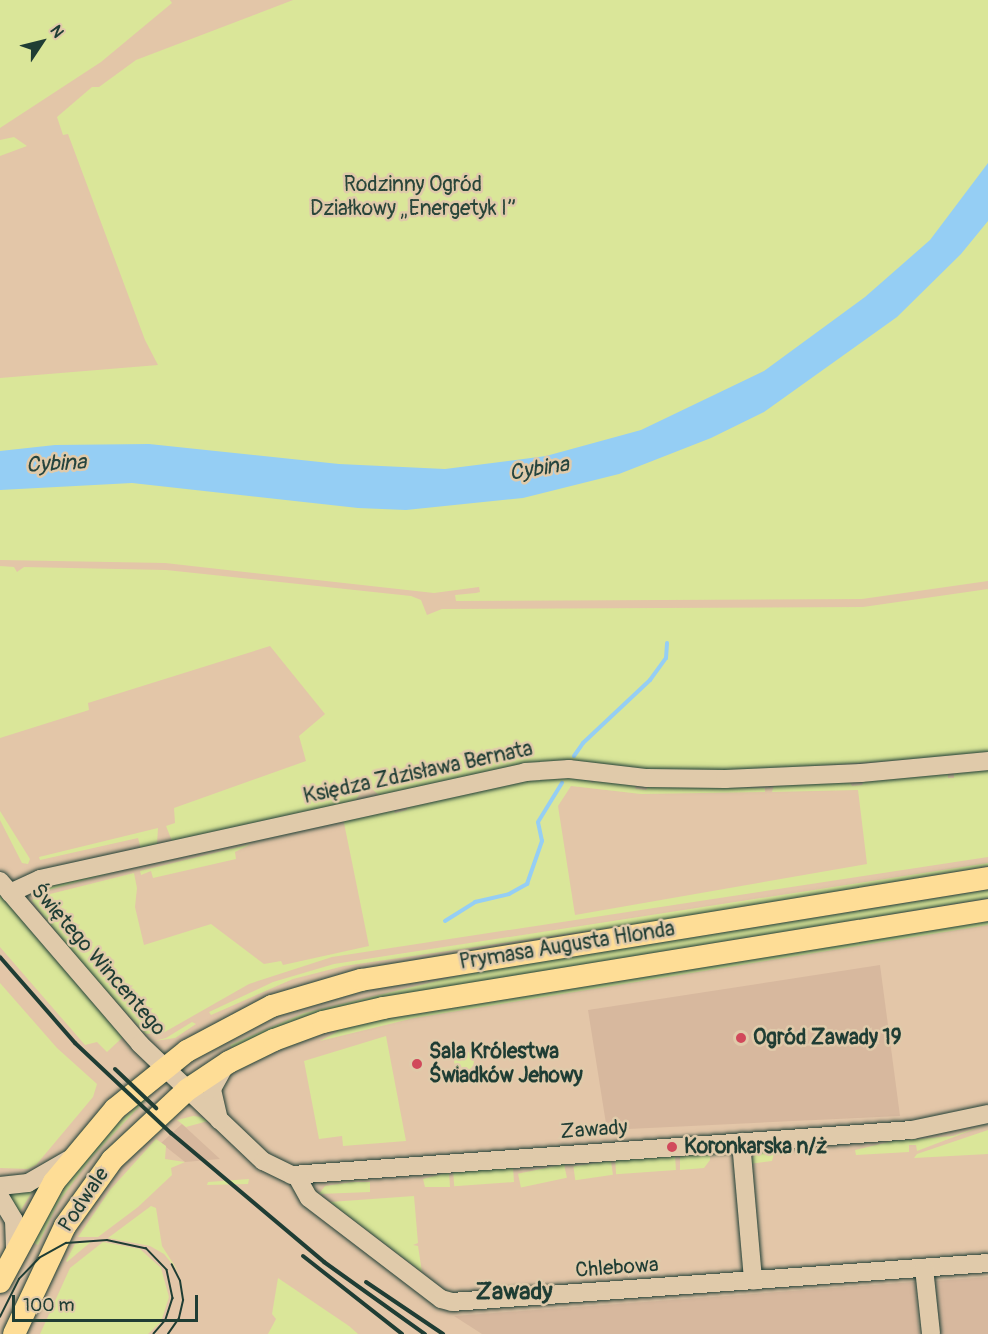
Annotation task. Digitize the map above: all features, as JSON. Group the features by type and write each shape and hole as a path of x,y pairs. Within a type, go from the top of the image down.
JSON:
{"main road":[{"name":"Prymasa Augusta Hlonda","path":"163,1067 261,1011 361,980 988,878"},
{"name":"Prymasa Augusta Hlonda","path":"187,1090 230,1062 302,1029 383,1008 988,909"},
{"name":"Podwale","path":"0,1282 41,1202 72,1158 115,1109 163,1067"},
{"name":"Podwale","path":"14,1334 52,1249 89,1190 127,1143 187,1090"}],"street":[{"name":"Księdza Zdzisława Bernata","path":"5,887 525,772 568,769 647,778 725,779 861,773 988,761"},
{"name":"Świętego Wincentego","path":"5,887 104,1006 163,1067"},
{"path":"219,1122 212,1102 212,1089 218,1073 230,1062"},
{"name":"Zawady","path":"163,1067 219,1122 268,1165 296,1175 912,1130 988,1114"},
{"path":"741,1142 753,1280"},
{"path":"0,1186 35,1180 72,1158"},
{"name":"Chlebowa","path":"296,1175 309,1198 441,1299 456,1302 988,1263"},
{"path":"0,1197 14,1220 15,1252"},
{"path":"924,1268 931,1334"}],"shaded area":[{"name":"Ogród Zawady 19","path":"880,965 900,1116 607,1130 588,1010"},
{"path":"182,1124 220,1159 185,1162 161,1143"},
{"path":"988,1277 988,1334 939,1334 935,1281"},
{"path":"915,1282 919,1334 482,1334 454,1316"}],"green space":[{"path":"0,0 170,0 172,3 101,62 0,128"},
{"name":"Rodzinny Ogród Działkowy „Energetyk I”","path":"293,0 988,0 988,193 872,316 567,472 0,462 0,378 158,365 145,340 68,134 63,135 57,117 92,87 99,87 136,60"},
{"path":"14,137 27,146 0,156 0,140"},
{"path":"988,216 988,581 862,599 456,601 455,595 480,592 479,587 434,593 165,563 0,560 0,467 623,470"},
{"path":"0,566 14,567 17,572 24,567 166,570 411,596 421,600 427,615 442,609 863,607 988,589 988,754 697,774 579,763 380,796 371,788 362,790 355,801 172,841 166,826 175,823 174,808 306,761 299,736 325,714 270,646 88,703 89,710 0,738"},
{"path":"988,767 988,857 332,957 249,984 163,1033 146,1034 81,963 32,901 38,891 50,894 134,873 137,888 135,907 144,945 211,924 264,964 281,961 283,965 369,946 343,818 393,809 395,813 407,810 407,806 550,775 588,779 593,783 594,779 634,784 636,789 646,790 649,785 765,788 765,792 641,794 571,786 558,806 575,915 867,864 858,790 772,792 774,785 849,781 852,786 862,785 865,779 948,774 948,778 954,778 954,773"},
{"path":"0,811 30,859 28,864 22,863 0,820"},
{"path":"158,828 157,845 141,849 138,838 40,860 39,857"},
{"path":"251,844 235,852 236,859 153,878 151,871 141,875 140,871"},
{"path":"988,863 988,866 656,921 344,966 293,979 211,1015 209,1012 273,982 334,964"},
{"path":"132,867 49,890 46,885"},
{"path":"988,890 988,898 362,1001 288,1023 232,1048 230,1045 304,1013 466,974"},
{"path":"0,892 124,1036 107,1052 97,1042 85,1045 0,947"},
{"path":"988,921 988,925 414,1018 320,1041 342,1029 386,1019"},
{"path":"0,983 57,1048 97,1084 93,1097 36,1165 28,1169 0,1168"},
{"path":"192,1022 196,1024 175,1038 154,1041 166,1038"},
{"path":"386,1036 406,1141 343,1146 342,1136 319,1139 304,1061"},
{"path":"464,1051 471,1054 474,1061 471,1068 464,1071 457,1068 454,1061 457,1054"},
{"path":"152,1093 92,1157 58,1203 38,1245 32,1242 66,1185 113,1127"},
{"path":"193,1116 208,1121 186,1127 177,1120"},
{"path":"988,1124 917,1151 916,1145 909,1145 909,1152 856,1155 855,1150 893,1141 953,1136"},
{"path":"988,1130 988,1154 914,1158 917,1154"},
{"path":"156,1139 166,1146 165,1159 185,1162 171,1168 172,1175 138,1207 98,1237 78,1237 110,1190"},
{"path":"775,1149 772,1161 749,1164 757,1151"},
{"path":"710,1154 710,1160 704,1168 680,1170 680,1156"},
{"path":"675,1156 676,1170 616,1174 615,1160"},
{"path":"611,1161 613,1175 575,1180 573,1166"},
{"path":"564,1164 567,1178 521,1187 518,1174"},
{"path":"513,1167 514,1182 454,1186 453,1171"},
{"path":"449,1172 450,1187 425,1187 423,1179"},
{"path":"249,1179 248,1184 207,1185 208,1182"},
{"path":"370,1182 370,1192 319,1194 325,1186"},
{"path":"34,1189 19,1213 2,1190"},
{"path":"414,1196 418,1243 413,1245 418,1246 422,1272 330,1202"},
{"path":"151,1206 156,1208 162,1246 178,1271 164,1254 150,1246 108,1238"},
{"path":"92,1241 67,1262 66,1261 75,1244"},
{"path":"103,1242 140,1249 161,1268 169,1297 161,1322 148,1334 40,1334 70,1268"},
{"path":"278,1278 358,1334 268,1334 276,1319 272,1314"}],"water":[{"name":"Cybina","path":"988,163 988,221 961,254 897,317 764,412 711,438 619,474 523,498 406,510 358,508 132,483 0,490 0,451 55,445 149,444 339,464 445,469 546,456 641,430 764,371 865,297 930,240"}],"waterway":[{"path":"574,756 583,743 650,680 666,658 667,643"},
{"path":"445,921 475,902 509,894 527,884 542,841 538,822 562,783"}],"tram line":[{"path":"0,1317 19,1279 39,1258 66,1243 107,1240 146,1248 167,1270 173,1298 166,1320 154,1334"},
{"path":"168,1334 179,1318 183,1300 180,1281 172,1265"}],"railway":[{"path":"0,957 75,1043 171,1133 324,1262 425,1334"},
{"path":"115,1069 156,1108"},
{"path":"303,1256 402,1334"},
{"path":"366,1282 443,1334"}],"place":[{"name":"Ogród Zawady 19","path":"741,1038"},
{"name":"Sala Królestwa Świadków Jehowy","path":"417,1064"},
{"name":"Koronkarska n/ż","path":"672,1147"}],"district":[{"name":"Zawady","path":"514,1292"}]}
